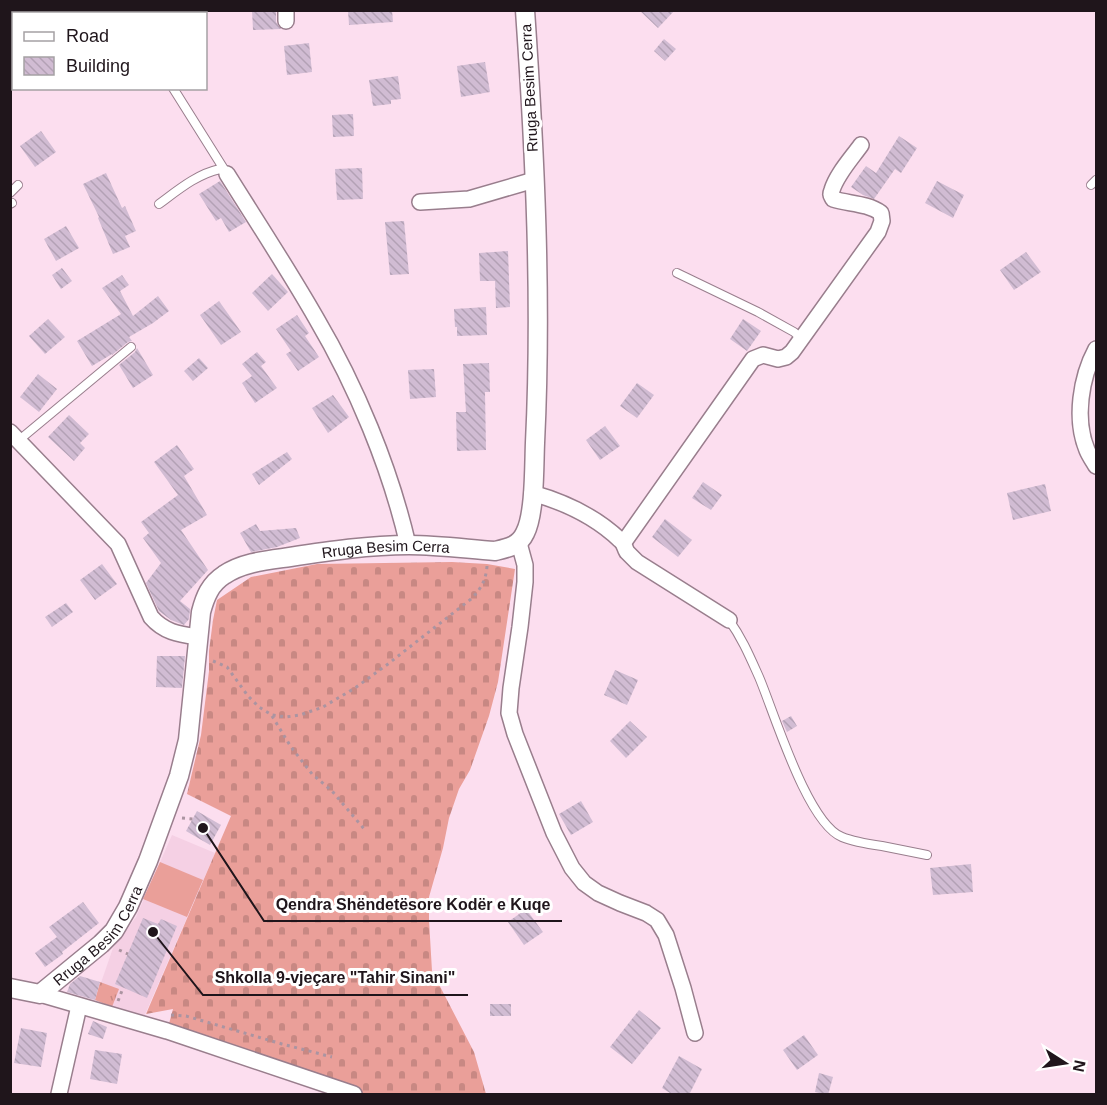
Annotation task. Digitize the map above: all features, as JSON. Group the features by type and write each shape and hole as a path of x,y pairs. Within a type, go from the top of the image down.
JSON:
{"street":[{"name":"Rruga Besim Cerra","path":"10,988 40,994 101,944 114,931 128,907 148,861 179,776 188,740 201,612 205,596 213,584 238,568 263,561 300,556 408,545 495,551 519,543 526,531 532,493 538,358 538,278 525,10"},
{"path":"624,542 753,359 763,355 778,359 792,352 878,232 882,221 881,213 859,204 833,199 831,196 840,176 861,145"},
{"path":"227,174 316,318 344,369 375,440 400,510 408,545"},
{"path":"420,202 469,199 534,180"},
{"path":"1096,349 1090,360 1081,406 1082,431 1087,451 1096,466"},
{"path":"14,436 118,544 151,616 159,626 183,635 198,637"},
{"path":"532,493 551,498 584,514 624,542 627,551 638,562 729,620"},
{"path":"519,543 525,565 525,582 509,713 514,734 554,833 572,868 584,883 598,893 657,920 666,935 695,1033"},
{"path":"40,994 255,1060 354,1095"},
{"path":"59,1095 79,1006"}],"lane":[{"path":"174,90 227,174"},
{"path":"159,204 209,172 220,169 227,174"},
{"path":"10,193 18,185"},
{"path":"677,273 758,312 802,339"},
{"path":"14,436 131,347"},
{"path":"729,620 743,642 781,737 812,806 824,823 839,837 927,855"}],"path":[{"path":"196,658 215,661 227,667 248,696 272,715 285,717 300,715 323,707 355,688 388,664 471,599 486,576 488,551"},
{"path":"272,715 291,747 312,774 332,791 365,830"},
{"path":"179,817 193,819"},
{"path":"117,1004 123,988"},
{"path":"143,1024 172,1015 186,1016 332,1057"}],"shaded area":[{"path":"172,835 215,853 143,1019 95,1000 113,948 136,917"}],"green space":[{"path":"452,562 487,564 515,569 498,682 470,770 459,789 449,818 429,897 432,971 474,1052 486,1094 354,1094 167,1031 173,1009 146,1014 231,816 187,794 201,735 209,671 209,651 217,600 251,577 317,564"},
{"path":"160,862 203,880 187,917 143,899"},
{"path":"100,982 119,989 112,1007 95,1000"}],"building":[{"path":"252,10 276,10 276,22 281,29 253,30"},
{"path":"348,10 392,10 393,22 349,25"},
{"path":"639,10 675,10 658,28"},
{"path":"664,39 676,49 665,61 654,51"},
{"path":"309,43 312,72 287,75 284,46"},
{"path":"485,62 490,92 461,97 457,66"},
{"path":"398,76 401,99 391,100 391,104 373,106 369,80"},
{"path":"353,114 354,136 333,137 332,115"},
{"path":"41,131 56,152 35,167 20,146"},
{"path":"899,136 917,148 901,173 895,169 874,199 851,187 866,166 876,173"},
{"path":"362,168 363,199 337,200 335,169"},
{"path":"106,173 122,208 125,206 136,231 125,236 130,247 113,254 83,184"},
{"path":"220,181 246,222 229,232 221,218 216,221 199,194"},
{"path":"937,181 964,195 953,218 925,203"},
{"path":"404,221 409,274 390,275 385,222"},
{"path":"66,226 79,248 56,261 44,239"},
{"path":"508,251 510,307 496,308 495,281 480,281 479,253"},
{"path":"1026,252 1041,272 1014,290 1000,270"},
{"path":"62,268 72,281 61,289 52,275"},
{"path":"272,274 288,292 268,311 252,293"},
{"path":"122,275 129,285 120,291 133,316 158,296 169,311 129,337 132,341 92,366 77,341 121,314 102,288"},
{"path":"219,301 241,332 221,345 200,315"},
{"path":"486,307 487,335 457,336 454,309"},
{"path":"297,315 309,333 305,336 319,357 298,371 286,354 291,351 276,329"},
{"path":"48,319 65,337 45,354 29,336"},
{"path":"743,319 761,331 747,351 730,339"},
{"path":"137,348 153,375 133,388 119,365"},
{"path":"257,352 266,362 261,366 277,388 255,403 242,383 252,376 242,364"},
{"path":"199,358 208,368 193,381 184,371"},
{"path":"489,363 490,392 485,392 486,450 457,451 456,412 466,412 463,364"},
{"path":"434,369 436,397 410,399 408,370"},
{"path":"38,374 57,389 39,412 20,397"},
{"path":"637,383 654,395 637,418 620,406"},
{"path":"333,395 349,417 328,433 312,408"},
{"path":"69,415 89,434 80,443 85,448 74,461 48,437"},
{"path":"605,426 620,446 600,460 586,440"},
{"path":"177,445 194,469 184,476 207,515 181,530 208,570 180,601 190,609 189,619 184,625 171,620 159,611 146,583 161,563 143,538 149,533 141,522 178,495 154,462"},
{"path":"287,452 292,459 259,485 252,474"},
{"path":"703,482 722,495 711,510 692,498"},
{"path":"1045,484 1051,511 1013,520 1007,493"},
{"path":"665,519 692,540 678,557 652,537"},
{"path":"256,524 260,531 296,528 300,538 277,547 251,552 240,533"},
{"path":"102,564 117,584 95,600 80,580"},
{"path":"66,603 73,612 52,627 45,617"},
{"path":"157,656 185,656 182,688 156,687"},
{"path":"615,670 638,680 627,705 604,695"},
{"path":"791,716 797,726 787,732 782,721"},
{"path":"630,721 647,737 626,758 610,741"},
{"path":"581,801 593,822 571,835 559,814"},
{"path":"197,811 221,825 210,845 186,831"},
{"path":"971,864 973,892 933,895 930,868"},
{"path":"83,902 99,923 45,967 35,953 57,937 49,927"},
{"path":"526,909 543,932 524,945 508,922"},
{"path":"143,918 158,924 161,919 177,926 147,998 115,984"},
{"path":"80,976 100,982 95,1000 67,992 70,984"},
{"path":"490,1004 511,1004 511,1016 490,1016"},
{"path":"639,1010 661,1028 632,1064 610,1047"},
{"path":"93,1021 107,1027 103,1039 88,1034"},
{"path":"21,1028 47,1033 41,1067 14,1063"},
{"path":"804,1035 818,1055 797,1070 783,1050"},
{"path":"95,1050 122,1054 117,1084 90,1079"},
{"path":"679,1056 702,1069 689,1095 673,1095 662,1088"},
{"path":"819,1073 833,1077 828,1095 815,1092"}],"place":[{"name":"Qendra Shëndetësore Kodër e Kuqe","path":"203,828"},
{"name":"Shkolla 9-vjeçare \"Tahir Sinani\"","path":"153,932"}]}
